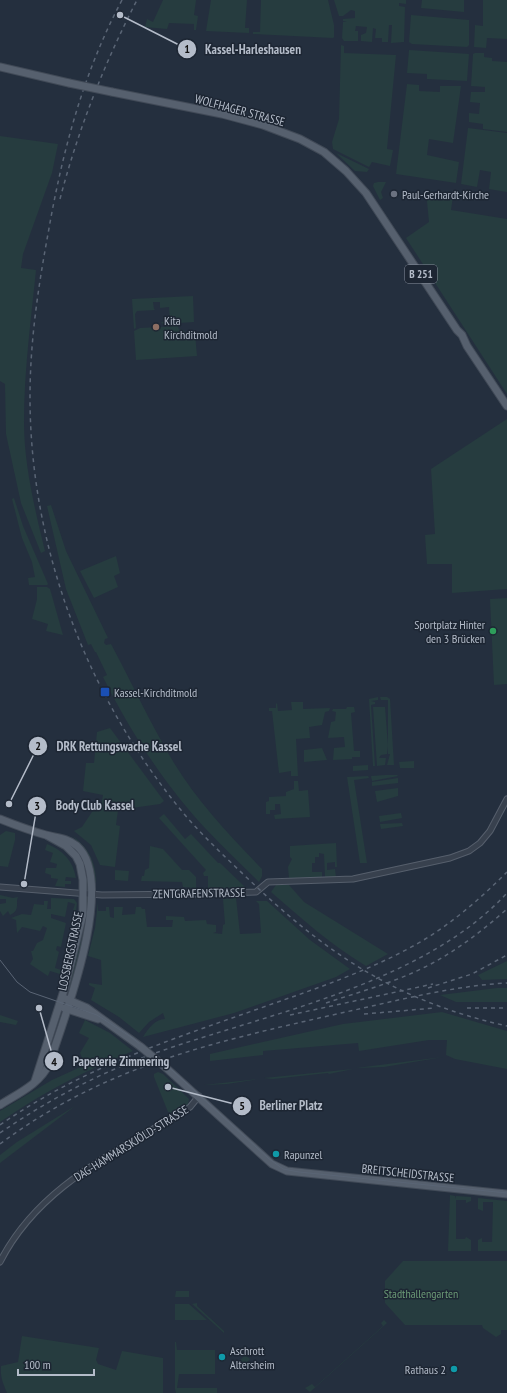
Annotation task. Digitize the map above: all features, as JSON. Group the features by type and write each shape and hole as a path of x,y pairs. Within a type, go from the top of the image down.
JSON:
{"main road":[{"name":"WOLFHAGER STRASSE","path":"0,67 260,124 300,139 324,152 346,171 366,193 457,330 462,335 465,343 507,406"},
{"name":"LOSSBERGSTRASSE","path":"0,819 48,836 69,841 81,850 89,866 91,894 90,923 68,1009 46,1063"},
{"name":"LOSSBERGSTRASSE","path":"46,1063 58,1007 81,926 83,893 83,874 76,856 66,846 48,836"},
{"name":"BREITSCHEIDSTRASSE","path":"61,998 70,1000 87,1008 141,1047 199,1096 272,1164 286,1171 507,1194"},
{"path":"58,1007 107,1022"},
{"path":"0,1105 34,1083 46,1063"}],"street":[{"name":"ZENTGRAFENSTRASSE","path":"0,888 91,894 198,894 256,892 268,882 338,881 385,873 450,858 469,851 485,837 507,800"},
{"name":"DAG-HAMMARSKJÖLD-STRASSE","path":"0,1262 18,1233 41,1207 68,1182 94,1162 190,1107 199,1096"}],"green space":[{"path":"163,0 196,0 194,15 198,16 196,30 194,30 194,24 169,23 167,29 145,27 147,19 153,22"},
{"path":"211,0 247,0 245,28 249,28 249,33 206,31"},
{"path":"261,0 328,0 334,25 334,37 253,34 253,32 260,32"},
{"path":"334,0 406,0 406,4 399,3 399,6 405,7 404,42 391,43 392,25 389,25 388,42 382,42 382,38 375,38 376,29 373,28 372,42 361,41 361,35 366,33 367,27 356,26 355,31 358,31 358,41 344,41 342,38 343,22 347,21 343,21 343,19 355,18 355,11 351,10 343,16 339,16"},
{"path":"422,0 464,0 464,12 421,8"},
{"path":"483,0 507,0 507,39 487,38 486,48 474,47 475,25 483,26"},
{"path":"411,15 469,20 469,45 467,47 412,44 409,42"},
{"path":"341,45 344,46 344,53 396,55 387,149 393,150 390,166 372,162 369,167 333,149 332,142 339,119"},
{"path":"409,50 469,54 467,81 427,79 427,74 407,73"},
{"path":"484,53 484,57 492,58 492,61 507,62 507,132 483,129 483,124 469,122 469,113 479,114 480,103 470,102 471,92 485,92 485,87 471,86 473,54"},
{"path":"407,84 419,85 419,91 440,92 440,86 461,86 453,143 429,139 427,155 459,162 456,183 396,174"},
{"path":"468,128 507,133 507,192 489,189 491,172 480,170 477,187 461,184"},
{"path":"0,136 58,144 52,173 23,254 21,268 36,270 26,365 24,438 34,504 45,551 41,553 21,503 6,434 5,384 0,381"},
{"path":"336,153 369,169 367,172 355,171"},
{"path":"386,182 381,192 383,198 380,200 373,186 374,183"},
{"path":"426,191 453,196 451,210 507,219 507,394 406,238 429,222"},
{"path":"193,296 194,322 163,324 161,322 170,321 169,307 160,308 160,302 153,302 155,310 137,311 135,314 136,328 134,329 132,299"},
{"path":"178,326 179,330 181,329 187,333 195,333 197,356 136,360 134,331 140,328"},
{"path":"507,419 507,589 452,593 452,564 427,564 425,535 435,534 431,469"},
{"path":"14,498 23,526 48,584 47,585 29,585 28,578 35,577 32,562 22,538 12,499"},
{"path":"51,505 66,551 108,638 105,639 104,643 106,645 111,644 157,734 183,777 215,818 262,869 262,876 259,882 197,819 176,794 142,746 122,712 103,677 107,675 96,652 91,644 88,645 66,589 47,506"},
{"path":"116,556 120,573 114,576 118,587 94,598 80,571"},
{"path":"37,587 47,587 50,589 63,635 46,631 48,624 32,619 37,599"},
{"path":"507,598 507,684 494,685 490,599"},
{"path":"378,697 378,700 371,701 375,702 375,704 371,705 375,766 373,766 369,699"},
{"path":"380,697 387,697 390,699 394,765 387,765 390,754 388,754 388,700 381,700"},
{"path":"291,702 303,702 303,709 330,708 329,711 325,712 322,725 309,727 310,738 296,739 298,776 291,776 291,771 279,773 272,711 269,711 269,708 276,708 277,703 278,711 292,710"},
{"path":"347,707 354,707 355,712 351,713 354,751 360,751 360,757 333,760 334,748 345,747 344,737 328,738 331,722 335,721 336,712 332,711 333,709 346,709"},
{"path":"373,707 385,707 388,746 387,754 381,755 379,758 386,758 385,765 377,766"},
{"path":"110,728 164,801 160,804 118,810 116,825 120,826 115,867 100,865 91,845 74,831 82,827 96,806 101,807 103,795 83,791 86,763 94,763 97,732"},
{"path":"322,748 327,760 304,762 304,750"},
{"path":"414,761 414,768 400,768 399,762"},
{"path":"368,765 368,770 353,771 353,766"},
{"path":"368,776 369,778 354,780 367,863 360,863 347,777"},
{"path":"371,776 398,776 372,781"},
{"path":"398,778 398,783 372,786 372,782"},
{"path":"294,781 298,781 299,791 308,790 310,817 275,819 274,815 281,814 280,804 275,804 275,810 270,810 270,814 266,814 266,802 269,801 269,797 286,796 286,792 294,789"},
{"path":"398,788 398,796 377,802 375,791"},
{"path":"401,813 402,818 380,822 379,816"},
{"path":"164,814 185,839 191,834 218,863 220,863 245,887 208,889 208,876 204,876 203,873 206,870 159,818"},
{"path":"402,823 403,826 381,829 380,824"},
{"path":"6,831 15,833 15,840 8,867 0,866 0,835"},
{"path":"72,836 78,840 87,850 95,868 96,882 91,860 82,845"},
{"path":"336,843 337,867 335,867 335,862 327,863 327,870 335,869 336,877 325,877 324,854 319,853 319,857 315,857 315,863 312,863 312,872 322,872 322,877 289,878 288,867 292,859 290,857 290,846"},
{"path":"47,844 58,849 70,861 76,878 66,877 65,881 71,881 71,884 65,884 65,887 55,886 58,879 51,878 51,875 45,873 46,868 56,868 57,864 50,862 53,853 45,850"},
{"path":"150,846 163,849 182,870 189,870 196,877 196,888 183,887 182,882 141,881 145,870 149,868"},
{"path":"115,870 129,871 128,881 115,880"},
{"path":"276,885 289,885 304,902 388,954 366,966 353,958 328,940 271,892"},
{"path":"0,895 13,898 18,897 17,909 10,915 8,911 3,916 0,911 0,904 6,903 6,899 0,899"},
{"path":"51,898 74,899 77,903 76,911 73,910 75,904 68,902 65,917 51,914 51,918 66,923 61,947 57,946 56,950 59,952 55,968 61,970 60,974 50,971 48,976 30,964 33,959 31,951 33,951 37,943 43,940 47,928 43,926 40,931 22,927 17,933 16,920 11,918 22,914 31,915 34,904 44,905 44,901 48,901 47,909 51,909"},
{"path":"236,898 240,934 261,933 259,904 256,901 267,901 310,940 350,969 336,977 234,1013 143,1037 155,1023 161,1019 165,1019 163,1013 149,1022 139,1033 119,1017 91,1000 95,988 89,985 89,983 102,985 101,960 88,956 95,928 98,902 98,911 106,911 106,907 109,907 110,917 114,918 114,907 123,907 122,915 135,914 136,907 145,909 147,927 172,927 173,920 166,920 166,916 184,917 185,921 206,920 207,924 216,925 216,932 213,933 222,934 223,925 225,924 223,899"},
{"path":"85,904 88,904 88,921 70,990 68,989 85,926"},
{"path":"507,961 507,979 482,980 478,975"},
{"path":"507,988 507,1002 456,1002 440,995"},
{"path":"442,1012 507,1031 507,1069 455,1059 446,1055 447,1040 429,1040 359,1051 358,1043 263,1051 263,1055 210,1061 210,1054 343,1024"},
{"path":"0,1015 18,1021 16,1025 0,1022"},
{"path":"85,1020 110,1033 133,1051 98,1066 65,1083 32,1101 0,1122 0,1111 52,1080 85,1065 80,1053 89,1038 79,1033"},
{"path":"443,1057 384,1067 356,1068"},
{"path":"353,1069 329,1074 273,1079 264,1078"},
{"path":"158,1072 163,1074 189,1099 188,1104 172,1113 168,1112 154,1077 154,1074"},
{"path":"259,1079 227,1084 204,1085"},
{"path":"75,1106 0,1163 0,1155 17,1142"},
{"path":"450,1195 455,1196 455,1199 456,1196 471,1197 471,1201 466,1203 466,1200 456,1200 456,1239 465,1239 466,1237 471,1240 471,1251 448,1251"},
{"path":"478,1198 507,1201 507,1251 478,1251 478,1240 482,1238 482,1242 492,1242 493,1202 483,1202 483,1211 478,1209"},
{"name":"Stadthallengarten","path":"403,1261 507,1261 507,1330 501,1330 501,1334 496,1337 483,1328 482,1325 405,1325 385,1303 385,1281"},
{"path":"176,1291 189,1291 189,1297 175,1297"},
{"path":"197,1303 197,1306 224,1331 224,1333 192,1304"},
{"path":"175,1304 189,1304 207,1320 175,1320"},
{"path":"384,1320 387,1323 310,1392 305,1388 312,1384 315,1387 383,1326 381,1323"},
{"path":"22,1336 99,1348 96,1360 98,1364 116,1370 122,1351 163,1358 163,1393 7,1393 1,1377 1,1366 18,1362"},
{"path":"175,1342 177,1350 215,1350 215,1374 179,1374 177,1388 217,1388 217,1393 176,1393"},
{"path":"245,1355 250,1359 240,1371 235,1366"}],"tram line":[{"path":"0,960 17,982 30,992 97,1015 131,1037 173,1071 268,1158 283,1169 299,1172 507,1193"}],"railway":[{"path":"122,0 96,56 85,85 67,144 44,254 31,356 30,397 33,454 41,510 53,565 71,620 93,672 120,722 150,770 192,823 273,902 333,950 363,970 430,1003 507,1026"},
{"path":"60,199 75,148 93,98 114,48 137,0"},
{"path":"0,1125 32,1104 65,1086 132,1055 327,984 398,954 428,938 452,921 486,893 507,872"},
{"path":"0,1133 39,1108 79,1086 121,1066 164,1050 300,1007 346,991 392,972 434,950 473,924 507,893"},
{"path":"326,1003 388,983 425,967 468,941 507,909"},
{"path":"428,988 472,974 507,955"},
{"path":"0,1144 40,1117 80,1094 121,1075 206,1046 403,999 465,987 507,983"},
{"path":"290,1015 433,984"},
{"path":"364,1014 435,1008"},
{"path":"467,1008 507,1008"}],"place":[{"name":"Kassel-Harleshausen","path":"120,15"},
{"name":"Paul-Gerhardt-Kirche","path":"394,194"},
{"name":"Kita Kirchditmold","path":"156,327"},
{"name":"Sportplatz Hinter den 3 Brücken","path":"493,631"},
{"name":"Kassel-Kirchditmold","path":"105,692"},
{"name":"DRK Rettungswache Kassel","path":"9,804"},
{"name":"Body Club Kassel","path":"24,884"},
{"name":"Papeterie Zimmering","path":"39,1008"},
{"name":"Berliner Platz","path":"168,1087"},
{"name":"Rapunzel","path":"276,1154"},
{"name":"Aschrott Altersheim","path":"222,1357"},
{"name":"Rathaus 2","path":"454,1369"}]}
